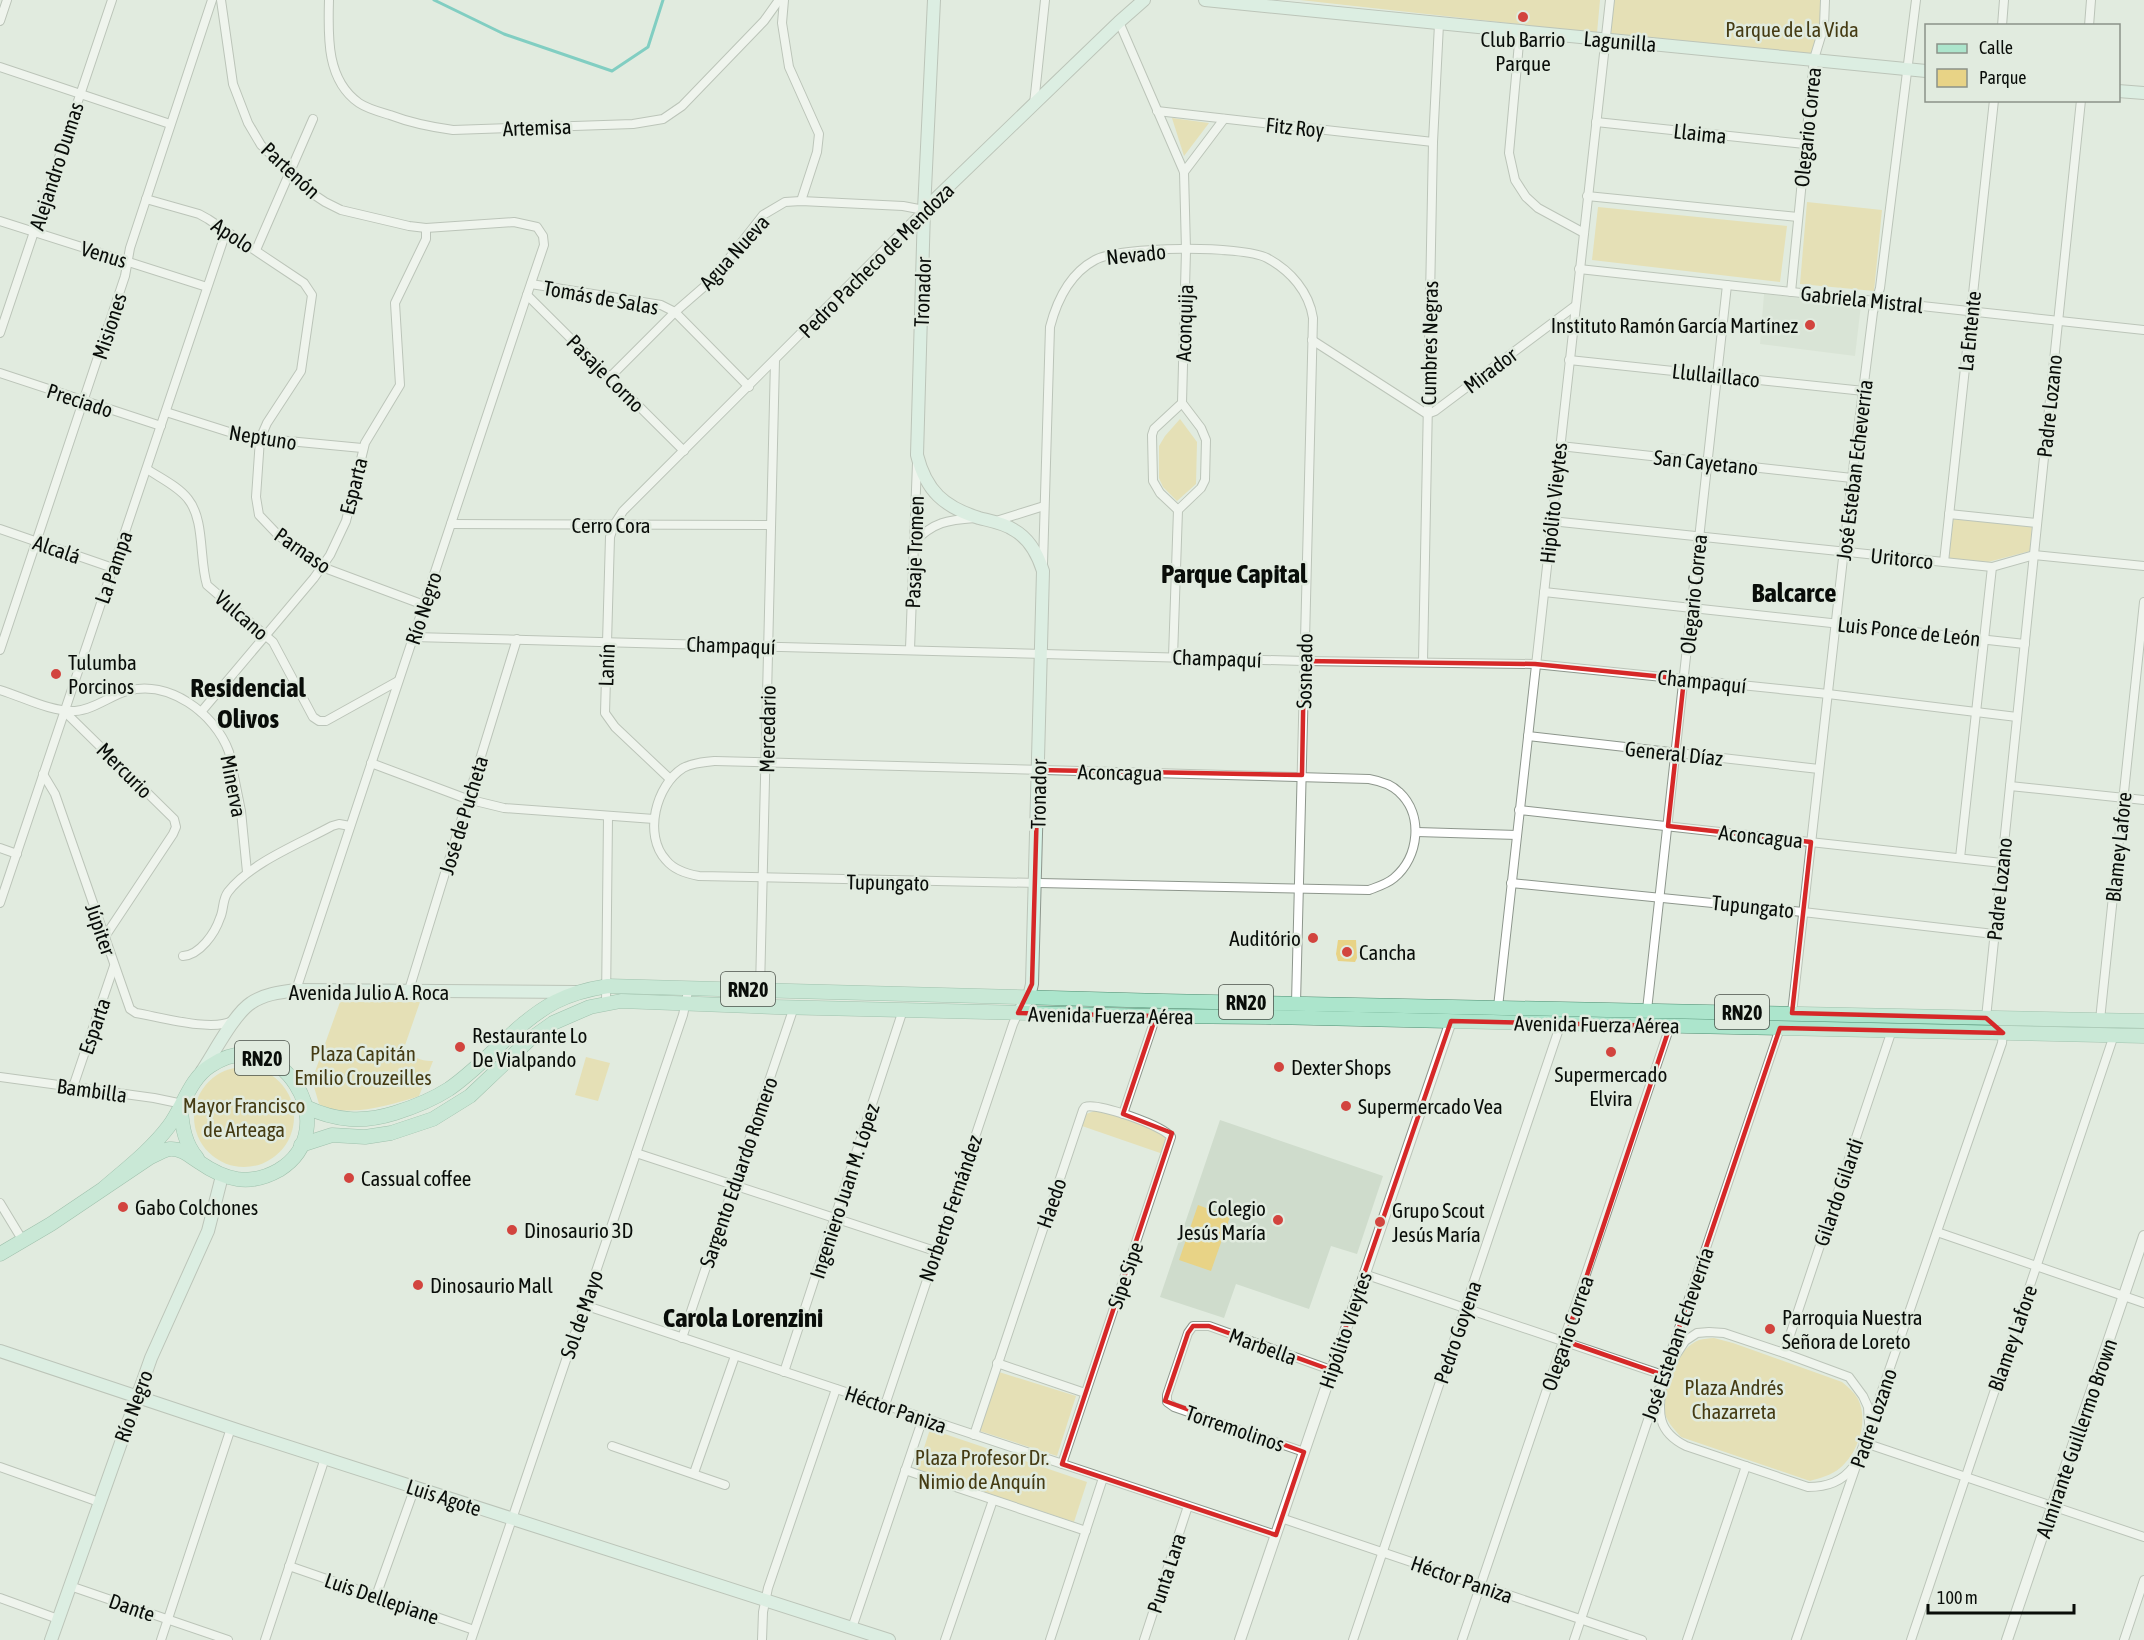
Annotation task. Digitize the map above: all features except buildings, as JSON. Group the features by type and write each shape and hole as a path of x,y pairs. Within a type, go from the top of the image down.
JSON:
{"main road":[{"name":"Tronador","path":"934,0 924,210 917,455 927,483 936,495 954,508 1013,529 1022,535 1039,557 1043,571 1032,984 1029,997 1018,1013"},
{"name":"Pedro Pacheco de Mendoza","path":"924,210 1144,0"},
{"name":"Lagunilla","path":"1205,0 1925,71"},
{"path":"2120,91 2144,93"},
{"name":"Avenida Fuerza Aérea","path":"306,1107 330,1117 360,1120 410,1109 449,1089 525,1022 556,1001 577,992 608,986 2144,1021"},
{"name":"Avenida Julio A. Roca","path":"103,1189 159,1138 182,1107 199,1074 237,1018 259,998 296,990 577,992"},
{"name":"Avenida Fuerza Aérea","path":"301,1144 332,1135 365,1137 391,1133 433,1119 470,1096 541,1030 562,1017 606,1003 641,1000 794,1007 1156,1017 2144,1036"},
{"name":"RN20","path":"199,1074 216,1063 236,1056 263,1058 286,1072 295,1082 306,1107"},
{"name":"Avenida Julio A. Roca","path":"182,1107 185,1137 192,1152 203,1164"},
{"name":"Avenida Julio A. Roca","path":"0,1254 51,1224 165,1150 186,1152 222,1176 245,1180 268,1176 292,1158 301,1144 306,1126 306,1107"},
{"name":"Río Negro","path":"51,1640 136,1396 208,1231 222,1176"},
{"name":"Luis Agote","path":"0,1350 231,1428 885,1639"}],"street":[{"path":"0,21 7,0"},
{"name":"Alejandro Dumas","path":"0,333 112,0"},
{"name":"Misiones","path":"0,650 84,402 125,276 130,248 212,0"},
{"name":"Partenón","path":"221,0 233,84 248,123 261,145 307,190 341,210 426,228 513,222 537,227"},
{"name":"Artemisa","path":"329,0 328,44 331,58 339,80 350,95 360,104 385,114 432,128 453,129 633,124 663,119 690,98 782,0"},
{"path":"782,0 782,23 787,60 817,127 820,140 801,201"},
{"path":"1033,106 1045,0"},
{"name":"Hipólito Vieytes","path":"1498,1007 1610,0"},
{"name":"Olegario Correa","path":"1791,292 1814,59 1824,26 1825,0"},
{"name":"José Esteban Echeverría","path":"1792,1013 1852,478 1876,301 1880,288 1916,0"},
{"path":"2002,24 2004,0"},
{"path":"2089,24 2091,0"},
{"name":"Aconquija","path":"1119,22 1184,172 1186,250 1182,403"},
{"name":"Cumbres Negras","path":"1423,661 1433,142 1439,24"},
{"path":"1520,32 1509,153 1515,180 1526,197 1538,208 1584,233"},
{"path":"0,67 170,124"},
{"name":"La Entente","path":"1944,562 1994,102"},
{"name":"Padre Lozano","path":"1986,1018 2081,102"},
{"name":"Fitz Roy","path":"1157,111 1433,142"},
{"path":"1184,172 1224,118"},
{"path":"256,250 313,119"},
{"name":"Llaima","path":"1596,122 1805,144"},
{"path":"1587,196 1798,217"},
{"name":"Apolo","path":"146,199 199,214 304,282 310,290 312,295 301,371 267,423 260,440"},
{"name":"Agua Nueva","path":"610,377 675,312 713,279 763,215 785,202 903,206 924,210"},
{"name":"Pedro Pacheco de Mendoza","path":"614,525 623,511 924,210"},
{"name":"Venus","path":"0,221 207,287"},
{"name":"Río Negro","path":"296,990 544,245 543,236 537,227"},
{"name":"Esparta","path":"201,712 266,636 330,555 348,514 362,448 400,385 395,303 426,239 426,228"},
{"name":"La Pampa","path":"0,903 226,232"},
{"name":"Nevado","path":"1044,506 1050,327 1062,291 1093,261 1106,254 1140,250 1248,252 1266,257 1281,267 1302,288 1309,299 1313,318 1312,340"},
{"name":"Gabriela Mistral","path":"1579,269 2144,330"},
{"name":"Tomás de Salas","path":"531,284 661,305 675,312 748,387"},
{"name":"Olegario Correa","path":"1647,1010 1726,285"},
{"name":"Pasaje Corno","path":"527,295 684,452"},
{"name":"Mirador","path":"1427,414 1435,411 1575,306"},
{"path":"1312,340 1418,411 1427,414"},
{"name":"Sosneado","path":"1296,1003 1312,340"},
{"name":"Mercedario","path":"760,989 775,360"},
{"name":"Llullaillaco","path":"1569,360 1863,391"},
{"name":"Preciado","path":"0,373 161,426"},
{"path":"1173,657 1178,510 1201,488 1205,480 1204,434 1182,403 1154,429 1152,435 1153,481 1160,493 1178,510"},
{"name":"Neptuno","path":"166,412 235,435 260,440 362,448"},
{"name":"Parnaso","path":"260,440 256,497 259,515 279,536 322,567 424,605"},
{"name":"San Cayetano","path":"1560,446 1852,478"},
{"name":"Pasaje Tromen","path":"910,649 917,455"},
{"name":"Vulcano","path":"147,469 188,498 197,519 207,585 276,647 313,717 319,721 326,721 398,681"},
{"path":"994,522 1044,506"},
{"name":"Tronador","path":"1043,571 1044,506"},
{"path":"1949,514 2037,523"},
{"name":"Tronador","path":"914,542 935,525 947,520 978,518"},
{"name":"Uritorco","path":"1551,521 1992,567 2034,555 2144,566"},
{"name":"Cerro Cora","path":"451,524 771,525"},
{"name":"Lanín","path":"614,525 610,537 605,713 615,727 669,779"},
{"name":"Alcalá","path":"0,529 113,568"},
{"path":"1960,858 1992,567"},
{"name":"Luis Ponce de León","path":"1544,592 2025,644"},
{"name":"Blamey Lafore","path":"2100,1020 2144,602"},
{"name":"Champaquí","path":"413,637 1304,661 1535,664 1828,694 2017,717"},
{"name":"José de Pucheta","path":"409,990 517,639"},
{"name":"Minerva","path":"64,711 79,711 124,692 142,688 173,694 201,712 227,745 241,811 247,872"},
{"path":"0,690 64,711"},
{"name":"Mercurio","path":"64,711 174,819 176,827 105,938"},
{"name":"General Díaz","path":"1528,736 1820,769"},
{"name":"Aconcagua","path":"669,779 694,764 715,761 1370,778 1400,792 1417,832"},
{"path":"371,763 467,799 504,808 608,817 654,819 658,799 669,779"},
{"name":"Júpiter","path":"43,774 55,794 130,1009 136,1013 208,1026 223,1025 237,1018"},
{"path":"2010,786 2144,800"},
{"name":"Aconcagua","path":"1520,810 2002,863"},
{"path":"606,1003 608,986 608,817"},
{"name":"Tupungato","path":"654,819 658,847 665,860 685,873 699,876 1299,889 1369,890 1381,886 1394,879 1403,868 1415,845 1417,832"},
{"path":"183,956 192,954 209,939 221,917 226,894 247,872 332,826 339,824 350,826"},
{"path":"1417,832 1517,835"},
{"path":"0,848 17,854"},
{"name":"Tupungato","path":"1511,884 1660,897 1994,934"},
{"name":"Esparta","path":"73,1087 114,966"},
{"name":"Sol de Mayo","path":"471,1640 636,1153 686,1003 689,987"},
{"path":"1451,1021 1463,1006"},
{"name":"Sargento Eduardo Romero","path":"682,1338 794,1007"},
{"name":"Ingeniero Juan M. López","path":"784,1372 903,1010"},
{"name":"Norberto Fernández","path":"885,1406 935,1251 1012,1024 1018,1013"},
{"path":"1123,1114 1156,1017"},
{"path":"1986,1018 2003,1033"},
{"name":"Hipólito Vieytes","path":"1240,1640 1451,1021"},
{"name":"Pedro Goyena","path":"1353,1640 1561,1023"},
{"path":"208,1026 217,1035 219,1045"},
{"name":"Olegario Correa","path":"1462,1640 1670,1026"},
{"name":"José Esteban Echeverría","path":"1574,1640 1780,1028"},
{"name":"Gilardo Gilardi","path":"1784,1353 1892,1030"},
{"name":"Padre Lozano","path":"1796,1640 2002,1043 2003,1033"},
{"name":"Blamey Lafore","path":"1911,1640 2114,1035"},
{"name":"Bambilla","path":"0,1077 154,1098 182,1107"},
{"name":"Haedo","path":"974,1435 1083,1110 1093,1105 1123,1114"},
{"name":"Sipe Sipe","path":"1062,1464 1171,1137 1165,1130 1123,1114"},
{"path":"636,1153 935,1251"},
{"path":"0,1203 23,1241"},
{"path":"1937,1233 2144,1303"},
{"name":"Almirante Guillermo Brown","path":"2007,1640 2144,1236"},
{"path":"1364,1274 1663,1375"},
{"name":"Héctor Paniza","path":"584,1305 1276,1535"},
{"name":"Marbella","path":"1167,1402 1167,1395 1188,1333 1193,1326 1209,1326 1331,1370"},
{"path":"1697,1333 1724,1334 1784,1353 1849,1377 1858,1387 1868,1407 1870,1418 1865,1443 1853,1468 1843,1479 1821,1487 1808,1487 1686,1446 1672,1439 1660,1418 1663,1375 1685,1341 1697,1333"},
{"path":"694,1473 735,1356"},
{"path":"997,1364 1085,1394"},
{"path":"762,1640 765,1599 836,1389"},
{"name":"Torremolinos","path":"1167,1402 1174,1407 1304,1452"},
{"path":"852,1628 923,1418"},
{"path":"161,1640 231,1428"},
{"path":"1865,1443 2144,1537"},
{"path":"612,1446 725,1485"},
{"path":"265,1640 325,1458"},
{"path":"1687,1640 1746,1466"},
{"path":"0,1467 99,1502"},
{"path":"905,1470 1086,1531"},
{"path":"1050,1640 1103,1478"},
{"path":"376,1596 414,1487"},
{"path":"945,1640 993,1500"},
{"name":"Punta Lara","path":"1144,1640 1188,1506"},
{"name":"Héctor Paniza","path":"1281,1518 1642,1640"},
{"name":"Luis Dellepiane","path":"290,1566 474,1630"},
{"path":"2124,1640 2144,1580"},
{"name":"Dante","path":"70,1586 228,1640"},
{"path":"0,1598 58,1618"}],"highlighted area":[{"path":"1304,661 1535,664 1684,679 1668,826 1811,842 1792,1013 1986,1018 2003,1033 1780,1028 1663,1375 1565,1341 1670,1026 1451,1021 1331,1370 1209,1326 1193,1326 1188,1333 1165,1401 1304,1452 1276,1535 1062,1464 1172,1133 1123,1114 1156,1016 1018,1013 1032,984 1038,770 1302,775"}],"shaded area":[{"name":"Instituto Ramón García Martínez","path":"1764,294 1861,305 1855,356 1760,344"},
{"name":"Colegio Jesús María","path":"1220,1120 1383,1176 1357,1254 1331,1246 1309,1309 1236,1284 1224,1318 1160,1297"}],"green space":[{"name":"Club Barrio Parque","path":"1300,0 1600,0 1597,33"},
{"name":"Parque de la Vida","path":"1610,0 1825,1 1814,59 1605,40"},
{"path":"1172,118 1209,123 1184,156"},
{"path":"1807,202 1882,210 1874,291 1800,284"},
{"path":"1598,207 1787,226 1780,282 1592,260"},
{"path":"1180,419 1197,442 1196,484 1177,501 1163,487 1159,478 1159,446"},
{"path":"1952,519 2032,526 2030,551 1988,562 1948,559"},
{"name":"Cancha","path":"1338,940 1356,940 1357,958 1355,962 1338,961 1336,954"},
{"name":"Plaza Capitán Emilio Crouzeilles","path":"340,1002 420,1002 403,1051 421,1060 433,1061 419,1096 369,1109 342,1110 319,1104 312,1080"},
{"path":"586,1057 610,1063 598,1101 575,1095"},
{"name":"Mayor Francisco de Arteaga","path":"244,1067 263,1071 280,1081 290,1098 294,1117 290,1136 280,1153 263,1163 244,1167 225,1163 208,1153 198,1136 194,1117 198,1098 208,1081 225,1071"},
{"path":"1097,1110 1163,1131 1165,1145 1163,1154 1082,1126 1086,1114"},
{"path":"1198,1205 1230,1217 1211,1271 1179,1260"},
{"name":"Plaza Andrés Chazarreta","path":"1714,1338 1842,1382 1849,1388 1858,1399 1861,1408 1862,1427 1857,1445 1846,1462 1833,1473 1810,1481 1681,1437 1670,1424 1665,1413 1663,1400 1668,1379 1677,1359 1684,1351 1699,1340"},
{"path":"999,1372 1076,1396 1057,1456 980,1431"},
{"name":"Plaza Profesor Dr. Nimio de Anquín","path":"930,1429 1087,1482 1074,1522 917,1470"}],"waterway":[{"path":"434,0 504,34 612,71 648,47 663,0"}],"place":[{"name":"Club Barrio Parque","path":"1523,17"},
{"name":"Instituto Ramón García Martínez","path":"1810,325"},
{"name":"Tulumba Porcinos","path":"56,674"},
{"name":"Auditório","path":"1313,938"},
{"name":"Cancha","path":"1347,952"},
{"name":"Restaurante Lo De Vialpando","path":"460,1047"},
{"name":"Supermercado Elvira","path":"1611,1052"},
{"name":"Dexter Shops","path":"1279,1067"},
{"name":"Supermercado Vea","path":"1346,1106"},
{"name":"Cassual coffee","path":"349,1178"},
{"name":"Gabo Colchones","path":"123,1207"},
{"name":"Colegio Jesús María","path":"1278,1220"},
{"name":"Grupo Scout Jesús María","path":"1380,1222"},
{"name":"Dinosaurio 3D","path":"512,1230"},
{"name":"Dinosaurio Mall","path":"418,1285"},
{"name":"Parroquia Nuestra Señora de Loreto","path":"1770,1329"}],"district":[{"name":"Parque Capital","path":"1234,573"},
{"name":"Balcarce","path":"1794,592"},
{"name":"Residencial Olivos","path":"248,702"},
{"name":"Carola Lorenzini","path":"743,1317"}]}
